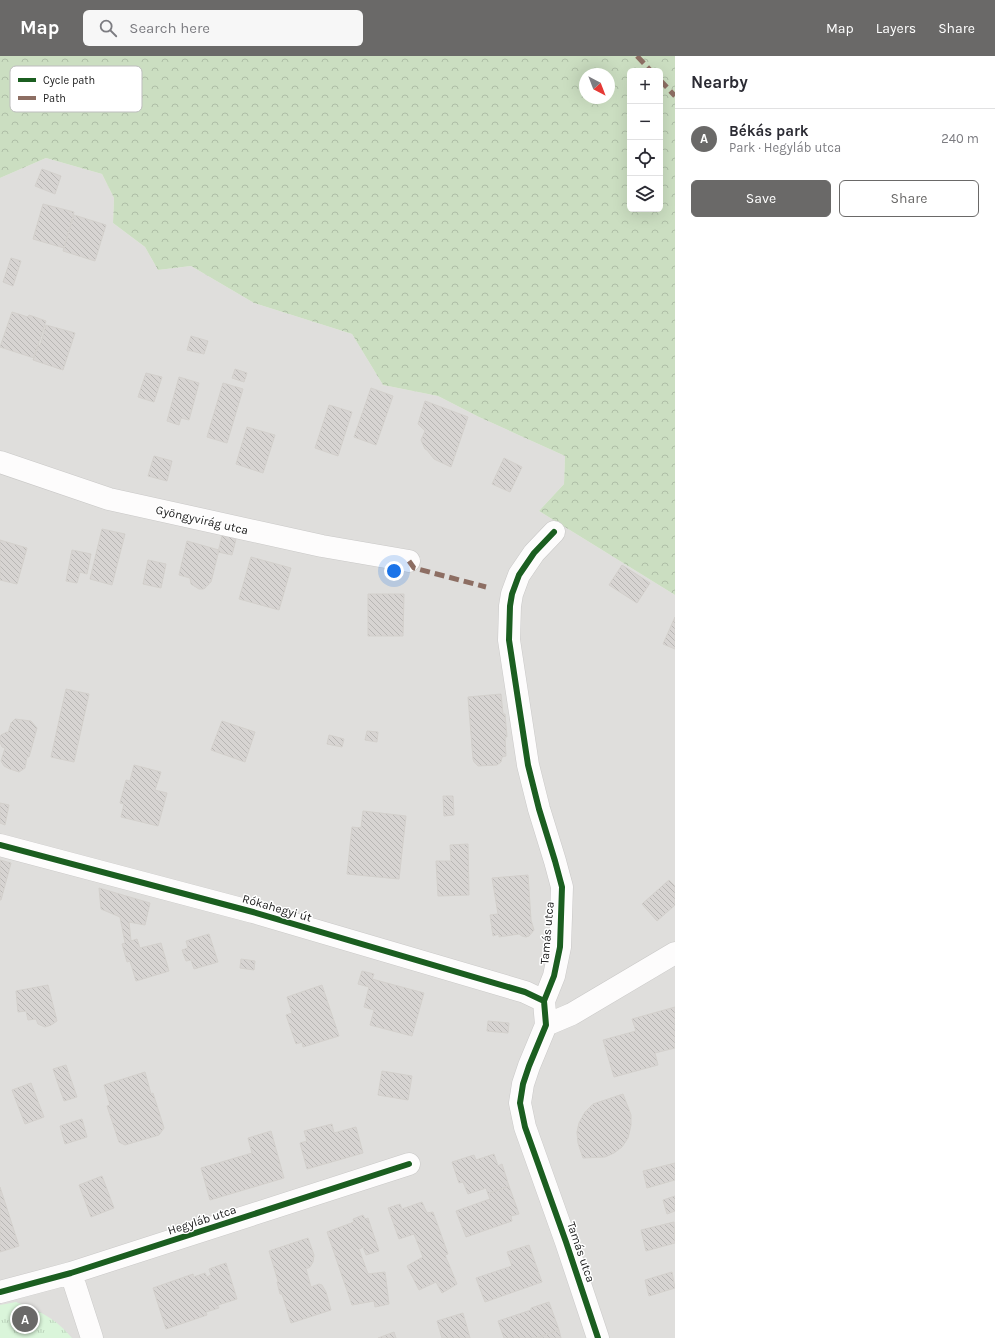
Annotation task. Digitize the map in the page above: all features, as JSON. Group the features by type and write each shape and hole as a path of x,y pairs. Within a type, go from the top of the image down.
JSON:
{"street":[{"name":"Gyöngyvirág utca","path":"0,462 110,499 322,546 409,561"},
{"name":"Tamás utca","path":"554,532 534,553 519,576 512,594 509,640 528,765 539,809 556,861 562,887 560,947 554,976 544,1001 546,1024 523,1084 520,1103 525,1127 598,1338"},
{"name":"Rókahegyi út","path":"0,845 253,912 525,992 544,1001"},
{"path":"546,1024 572,1014 675,953"},
{"name":"Hegyláb utca","path":"0,1292 71,1273 409,1164"},
{"path":"71,1273 92,1338"}],"shaded area":[{"path":"46,158 102,174 114,198 113,223 145,247 158,270 191,266 254,303 352,334 383,385 438,396 479,417 565,456 564,484 539,511 675,595 675,1338 0,1338 0,178"}],"green space":[{"path":"0,56 675,56 675,595 539,511 564,484 565,456 479,417 438,396 383,385 352,334 254,303 191,266 158,270 145,247 113,223 114,198 102,174 46,158 0,178"},
{"path":"16,1302 47,1316 66,1331 72,1338 0,1338 0,1305"}],"building":[{"path":"42,169 61,176 55,194 35,186"},
{"path":"43,204 74,212 64,248 33,239"},
{"path":"74,215 106,225 95,261 63,251"},
{"path":"11,258 21,261 13,286 3,282"},
{"path":"12,312 28,317 29,315 46,321 34,358 0,347"},
{"path":"46,325 75,333 63,370 33,360 38,345 40,346"},
{"path":"191,336 208,341 204,354 187,350"},
{"path":"235,369 247,373 244,382 232,378"},
{"path":"146,373 162,377 154,402 138,397"},
{"path":"179,377 199,383 189,420 181,418 179,425 167,421"},
{"path":"223,383 243,389 227,443 207,437"},
{"path":"371,388 393,396 376,445 354,437"},
{"path":"425,401 468,417 451,467 434,459 425,449 421,440 425,431 418,424"},
{"path":"329,405 352,412 338,456 315,448"},
{"path":"247,427 275,435 263,473 236,464"},
{"path":"154,456 172,461 167,481 148,476"},
{"path":"504,458 522,467 510,492 492,484"},
{"path":"102,529 125,534 112,585 90,579"},
{"path":"223,532 237,535 232,555 218,552"},
{"path":"0,540 27,548 17,584 0,580"},
{"path":"187,541 219,550 211,582 204,589 199,589 191,584 190,578 179,575"},
{"path":"72,550 91,554 87,574 80,572 77,583 66,581"},
{"path":"251,557 291,568 279,610 239,599"},
{"path":"148,560 166,564 161,588 143,584"},
{"path":"622,565 650,583 637,603 609,585"},
{"path":"368,594 404,594 403,636 368,636"},
{"path":"675,617 675,649 663,644"},
{"path":"66,689 89,694 74,762 51,757"},
{"path":"501,694 507,737 505,737 506,756 502,757 501,762 497,765 478,766 473,759 468,697"},
{"path":"15,719 31,721 37,728 29,757 27,757 25,768 19,772 4,766 1,761 5,748 2,747 0,742 1,735 7,732 8,733 11,723"},
{"path":"222,721 255,732 245,762 211,750"},
{"path":"367,731 378,732 377,742 365,740"},
{"path":"329,735 344,739 342,747 327,744"},
{"path":"134,765 161,772 155,790 167,793 158,826 121,817 124,804 120,803 126,780 130,781"},
{"path":"443,796 453,796 454,815 444,816"},
{"path":"0,803 9,805 5,825 0,823"},
{"path":"363,811 406,816 399,879 347,874 352,827 361,828"},
{"path":"468,844 469,895 438,896 436,861 451,861 450,845"},
{"path":"0,860 11,863 1,900 0,900"},
{"path":"528,875 531,920 534,930 529,936 526,937 519,934 499,937 499,934 493,936 490,915 498,914 492,878"},
{"path":"669,880 675,886 675,905 657,921 642,904"},
{"path":"99,888 150,903 145,925 129,922 131,941 137,939 140,948 161,943 169,971 136,981 130,961 127,962 122,944 125,943 120,917 101,909"},
{"path":"209,934 218,962 194,969 191,960 186,961 182,950 188,948 186,941"},
{"path":"241,959 255,961 254,970 240,968"},
{"path":"362,971 374,974 372,979 424,993 412,1036 370,1025 374,1010 364,1007 369,987 358,984"},
{"path":"48,985 57,1021 45,1027 38,1024 36,1019 28,1020 26,1011 18,1012 16,991"},
{"path":"322,985 339,1036 303,1047 302,1042 296,1044 286,1015 292,1013 287,997"},
{"path":"675,1007 675,1048 655,1053 658,1065 614,1077 603,1040 636,1031 632,1019"},
{"path":"488,1021 509,1023 508,1033 487,1031"},
{"path":"66,1065 77,1097 64,1101 53,1069"},
{"path":"382,1071 412,1076 408,1100 378,1095"},
{"path":"145,1072 151,1094 153,1093 164,1128 159,1135 125,1145 119,1142 107,1106 110,1105 104,1085"},
{"path":"31,1083 44,1117 25,1124 12,1090"},
{"path":"623,1094 631,1115 631,1125 628,1138 622,1147 605,1157 583,1158 578,1143 577,1132 579,1123 585,1112 593,1104"},
{"path":"82,1119 87,1137 65,1144 60,1126"},
{"path":"332,1124 334,1133 356,1127 363,1153 307,1169 300,1143 307,1141 304,1131"},
{"path":"271,1131 284,1178 210,1200 201,1168 252,1153 248,1138"},
{"path":"494,1154 498,1166 502,1164 509,1186 488,1194 486,1188 468,1194 463,1182 459,1183 452,1162 474,1155 476,1160"},
{"path":"675,1163 675,1180 647,1188 643,1171"},
{"path":"102,1176 114,1208 91,1217 79,1185"},
{"path":"509,1186 519,1214 511,1216 512,1221 466,1237 456,1211 490,1199 488,1194"},
{"path":"0,1187 19,1246 0,1252"},
{"path":"675,1196 675,1211 667,1214 663,1200"},
{"path":"422,1202 427,1213 433,1212 448,1254 445,1255 457,1284 442,1293 436,1282 419,1290 407,1266 423,1257 414,1234 399,1239 388,1208 400,1204 402,1209"},
{"path":"363,1215 365,1219 368,1218 379,1251 366,1255 363,1247 359,1249 368,1274 385,1272 389,1304 375,1307 374,1301 352,1305 327,1232 354,1222 353,1219"},
{"path":"674,1222 675,1243 646,1251 641,1230"},
{"path":"308,1238 314,1255 313,1262 310,1267 306,1269 311,1287 319,1284 322,1285 326,1292 331,1310 291,1323 282,1294 280,1294 278,1281 269,1251"},
{"path":"529,1245 542,1282 485,1302 476,1278 512,1266 507,1252"},
{"path":"226,1263 237,1299 218,1305 219,1308 206,1312 207,1315 166,1329 153,1288 193,1274 194,1277 205,1273 207,1277 211,1275 209,1269"},
{"path":"672,1272 675,1288 649,1296 645,1280"},
{"path":"549,1302 559,1330 536,1338 504,1338 498,1321 531,1310 531,1308"},
{"path":"463,1313 470,1338 442,1338 437,1321"},
{"path":"559,1330 561,1338 537,1338"},
{"path":"394,1332 396,1338 378,1338"}],"marked path":[{"path":"637,56 648,68"},
{"path":"663,83 675,96"},
{"path":"409,561 414,568 486,587"}],"cycle path":[{"path":"554,532 534,553 519,575 512,594 510,606 509,640 528,765 539,809 562,887 560,947 554,976 544,1001 546,1025 529,1066 523,1084 520,1103 525,1127 598,1338"},
{"path":"0,845 253,912 525,992 544,1001"},
{"path":"0,1292 71,1273 409,1164"}],"place":[{"name":"Békás park","path":"25,1319"}]}
